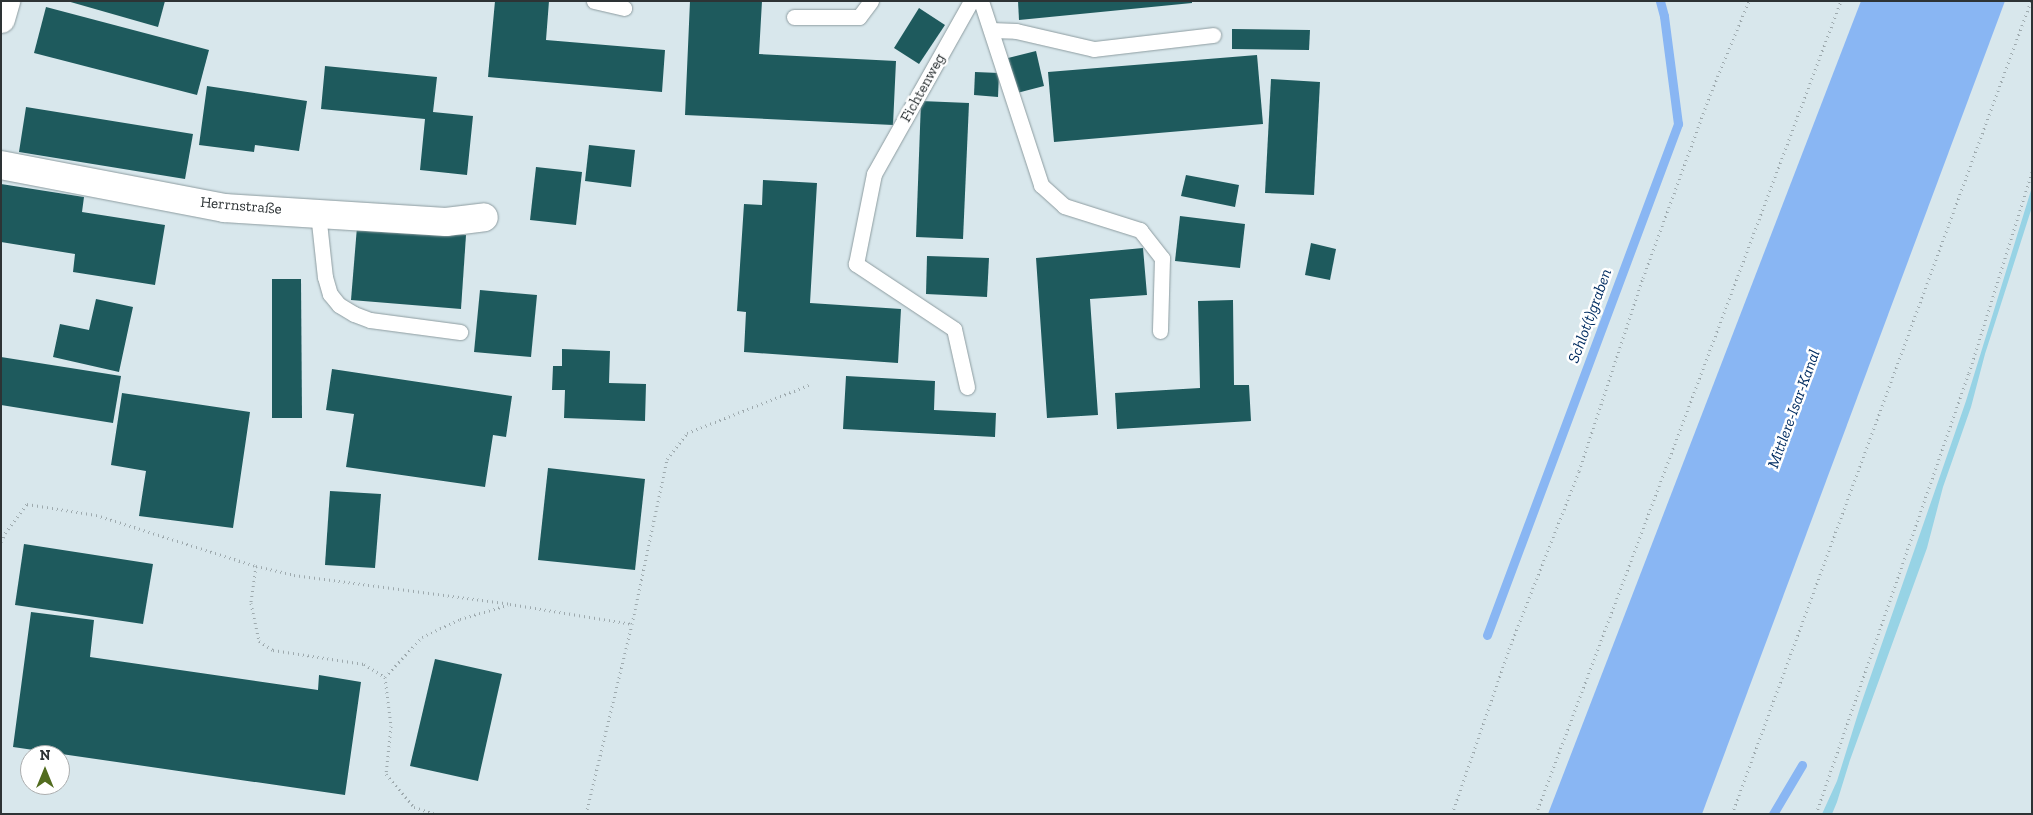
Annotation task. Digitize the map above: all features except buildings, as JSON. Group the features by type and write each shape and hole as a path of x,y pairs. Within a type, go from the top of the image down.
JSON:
{"street":[{"path":"1,19 6,1"},
{"name":"Herrnstraße","path":"1,166 224,208 446,222 484,217"}],"lane":[{"path":"594,1 624,8"},
{"path":"794,17 860,17 871,1"},
{"name":"Fichtenweg","path":"967,387 954,329 856,264 874,174 972,1"},
{"path":"982,1 1041,185 1064,206 1140,230 1162,258 1160,331"},
{"path":"991,30 1016,31 1094,49 1213,35"},
{"path":"318,213 326,277 330,294 339,304 354,314 370,320 460,332"}],"path":[{"path":"1452,814 1509,648 1579,471 1643,278 1710,95 1749,1"},
{"path":"1536,814 1841,1"},
{"path":"1732,814 2031,1"},
{"path":"1816,814 1969,373 2032,172"},
{"path":"586,814 632,624 666,459 687,433 809,385"},
{"path":"1,542 5,533 28,504 96,515 256,566 294,576 510,604 632,624"},
{"path":"256,566 251,603 258,640 273,650 364,664 385,677"},
{"path":"436,814 414,807 386,774 391,726 385,677 422,637 460,619 510,604"}],"shaded area":[{"path":"2032,187 2032,207 1985,354 1971,407 1943,487 1927,548 1850,760 1837,802 1832,814 1822,814 1837,781 1861,704 1966,401"}],"water":[{"name":"Mittlere-Isar-Kanal","path":"1861,1 2005,1 1702,814 1548,814"}],"waterway":[{"name":"Schlot(t)graben","path":"1487,635 1678,124 1664,16 1660,1"},
{"path":"1773,814 1802,765"}]}
